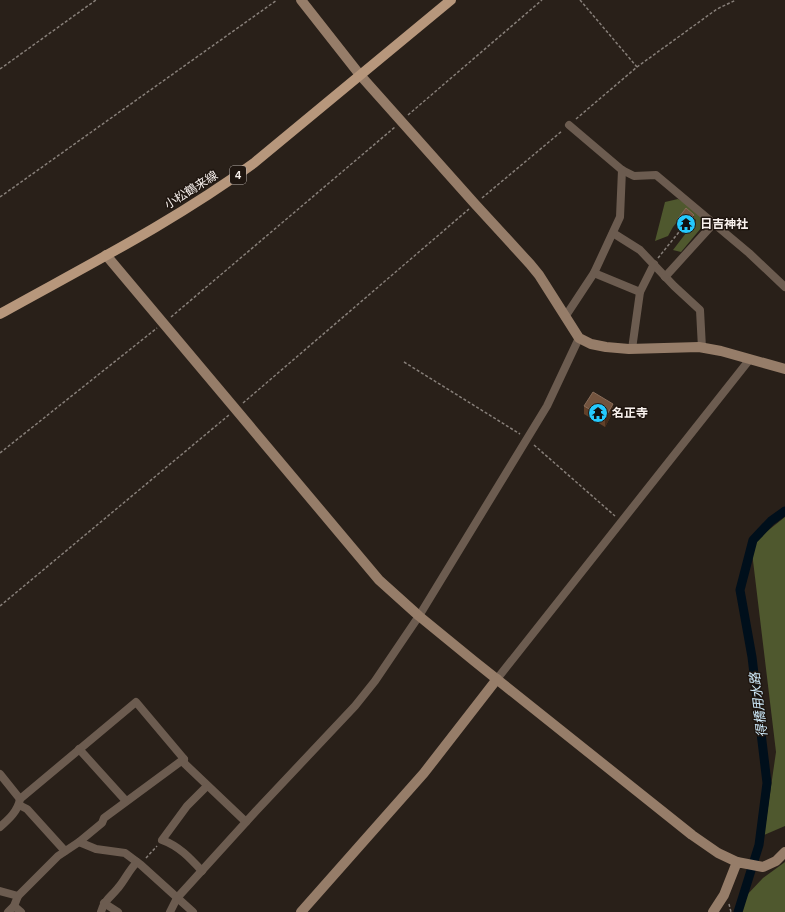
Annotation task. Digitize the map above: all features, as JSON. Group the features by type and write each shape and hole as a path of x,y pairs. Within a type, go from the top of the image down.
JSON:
{"main road":[{"name":"小松鶴来線","path":"0,314 174,217 222,187 254,163 451,0"}],"street":[{"path":"301,0 360,75 535,269 579,338 591,344 606,347 632,349 702,348 722,351 785,369"},
{"path":"569,125 622,170 634,176 656,175 749,253 785,287"},
{"path":"565,317 594,273 620,217 622,170"},
{"path":"665,277 714,223"},
{"path":"613,233 640,250 665,277 700,310 702,348"},
{"path":"106,254 379,580 419,616 628,784 718,853 742,863 763,867 776,860 785,852"},
{"path":"632,349 640,292 654,264"},
{"path":"594,273 640,292"},
{"path":"170,912 177,898 355,706 375,681 419,616 547,406 579,338"},
{"path":"301,912 424,773 750,359"},
{"path":"0,827 12,815 20,802 79,749 136,702 184,759 184,763 246,822"},
{"path":"79,749 126,802"},
{"path":"21,912 11,909 18,896 58,856 79,842 102,823 104,818 184,759"},
{"path":"0,774 20,802 65,851"},
{"path":"202,871 177,847 162,840 187,806 207,786"},
{"path":"79,842 96,850 125,853 139,863 193,912"},
{"path":"101,912 104,903 118,888 129,870 139,863"},
{"path":"713,912 742,863"},
{"path":"0,891 18,896"},
{"path":"104,903 118,912"}],"path":[{"path":"0,69 96,0"},
{"path":"0,197 277,0"},
{"path":"0,453 163,323 401,122 542,0"},
{"path":"580,0 637,67"},
{"path":"0,606 236,409 637,67 717,9 736,0"},
{"path":"654,264 679,232"},
{"path":"404,362 527,439 622,522"},
{"path":"139,863 162,840"}],"green space":[{"path":"678,199 707,221 681,252 673,250 696,220 685,212 668,236 655,241 665,202"},
{"path":"785,517 785,826 764,835 776,752 751,544"},
{"path":"785,862 785,912 740,912 745,897 763,878"}],"building":[{"path":"686,208 694,215 684,226 677,220"},
{"path":"593,392 613,404 605,418 584,406"}],"waterway":[{"name":"得橋用水路","path":"738,912 759,845 767,783 752,657 740,590 753,540 771,521 785,511"}],"place":[{"name":"日吉神社","path":"686,224"},
{"name":"名正寺","path":"598,413"}]}
